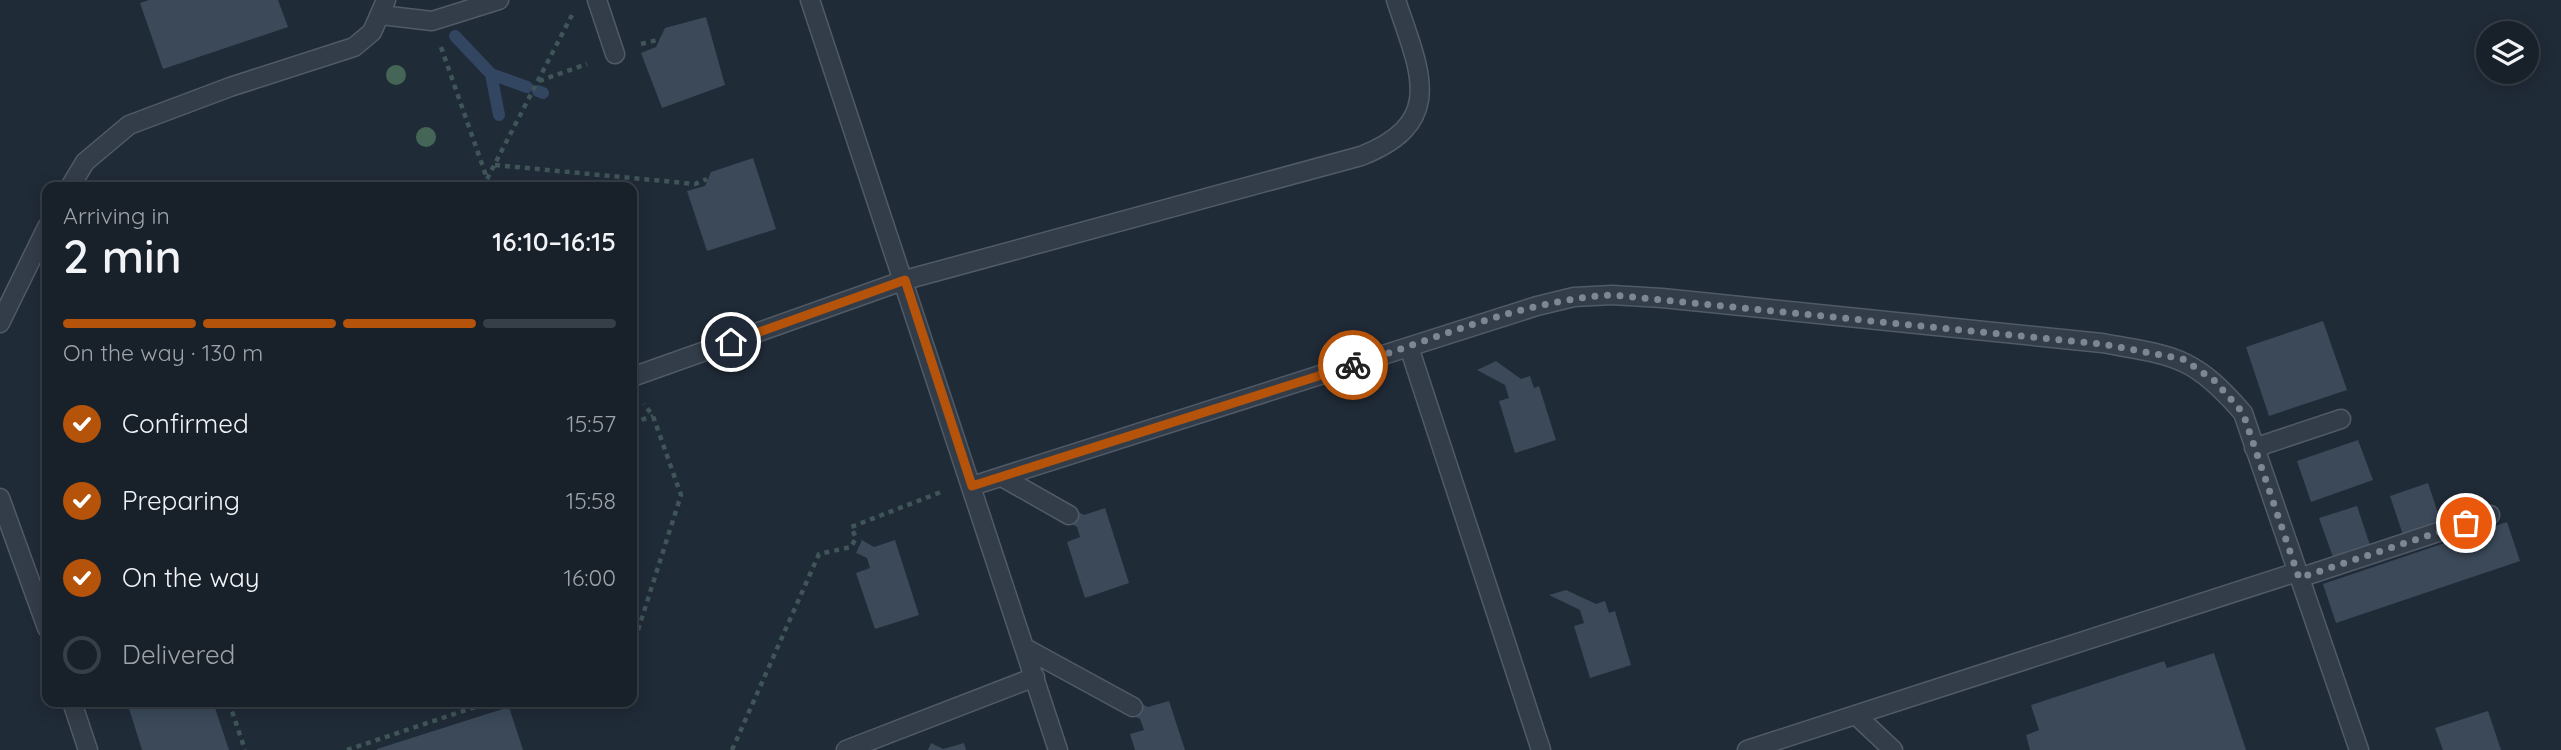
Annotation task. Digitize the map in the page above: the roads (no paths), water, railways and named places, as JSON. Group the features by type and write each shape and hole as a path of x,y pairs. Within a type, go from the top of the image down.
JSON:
{"lane":[{"path":"73,182 85,162 129,125 230,87 354,47 372,32 383,8 432,21 499,0"},
{"path":"597,0 615,54"},
{"path":"810,0 905,280 1058,750"},
{"path":"637,375 905,280 1361,156 1389,145 1413,123 1421,96 1412,48 1396,0"},
{"path":"0,323 42,237"},
{"path":"971,483 1002,477 1537,306 1574,297 1612,295 2102,344 2183,359 2215,381 2243,413 2359,750"},
{"path":"1409,347 1541,750"},
{"path":"2254,449 2341,418"},
{"path":"1002,477 1069,516"},
{"path":"0,498 39,579 42,597"},
{"path":"1747,750 2490,515"},
{"path":"1024,648 1133,707"},
{"path":"846,750 1035,677"},
{"path":"74,707 88,750"},
{"path":"1857,716 1893,750"}],"waterway":[{"path":"455,36 491,74 499,115"},
{"path":"491,74 527,87"},
{"path":"538,91 543,93"}]}
